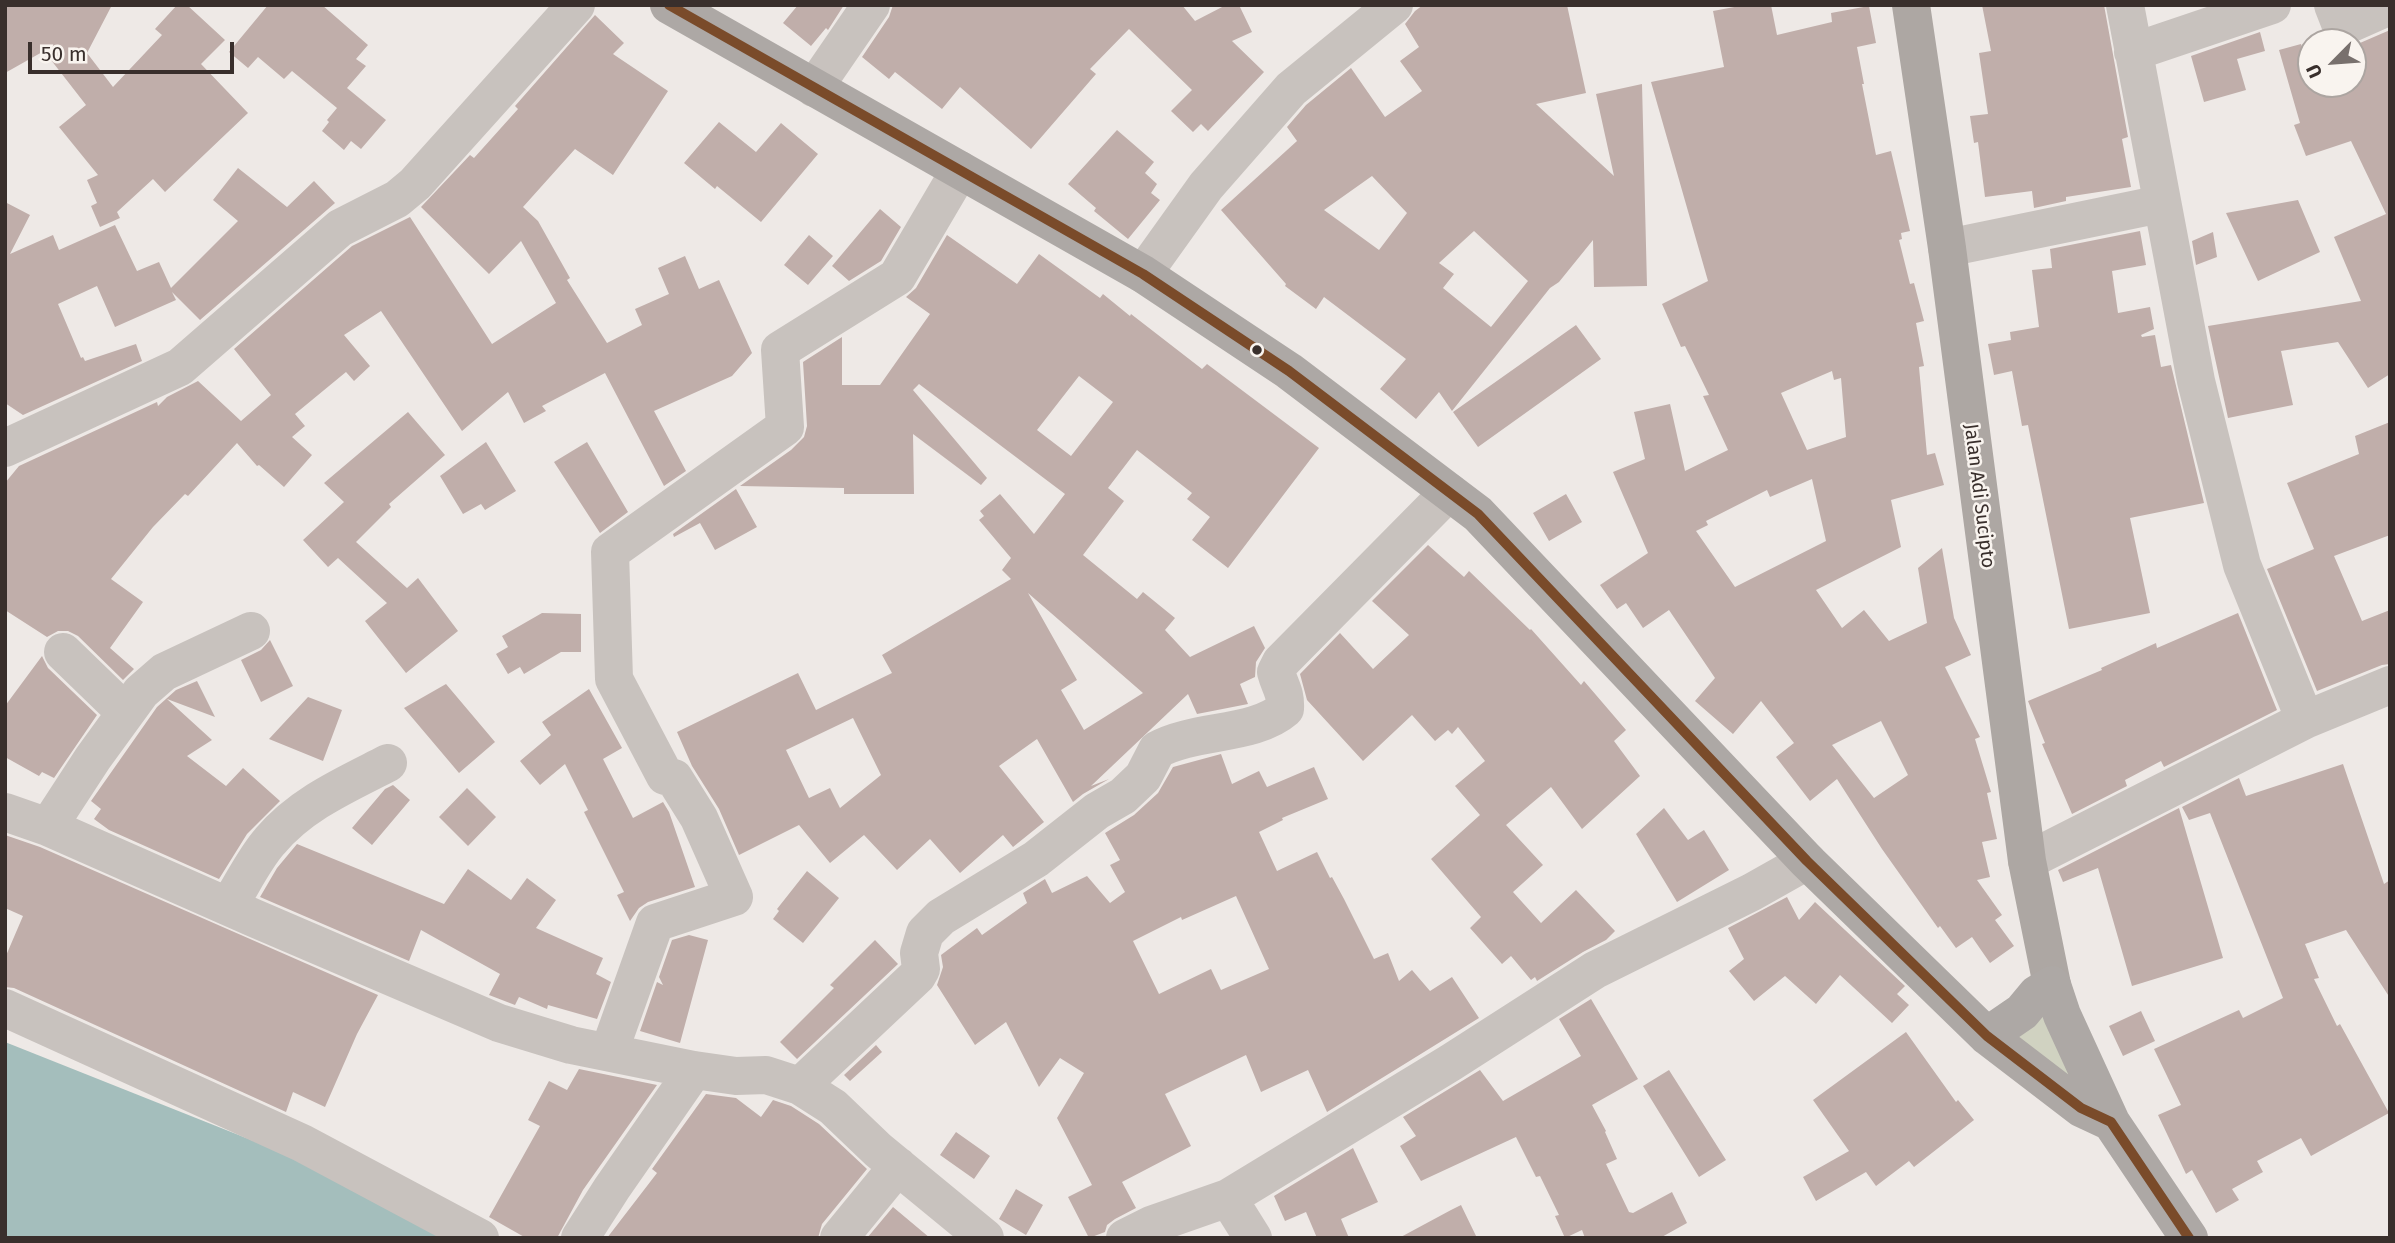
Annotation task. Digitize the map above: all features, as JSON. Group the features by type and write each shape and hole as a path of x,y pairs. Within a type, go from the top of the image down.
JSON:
{"highway":[{"path":"669,5 1143,274 1289,371 1478,514 1807,861 1987,1036 2081,1108 2111,1122"},
{"path":"1987,1036 2022,1012 2037,994 2052,985 2082,1062 2111,1122 2189,1238"}],"main road":[{"name":"Jalan Adi Sucipto","path":"1911,5 1947,248 2027,862 2052,985"}],"street":[{"path":"5,447 154,381 180,367 202,350 229,323 340,228 397,199 415,184 576,5"},
{"path":"814,88 872,5"},
{"path":"1143,274 1206,186 1291,89 1394,5"},
{"path":"2124,5 2196,381 2242,565 2305,720"},
{"path":"2133,52 2272,5"},
{"path":"2333,5 2340,23 2345,26 2390,6"},
{"path":"609,1052 655,923 734,897 699,817 674,778 666,776 614,678 610,552 785,427 780,350 897,276 960,170"},
{"path":"1947,248 2161,204"},
{"path":"800,1086 918,976 921,969 919,953 925,933 941,917 1037,859 1097,811 1123,796 1143,777 1157,750 1185,739 1264,722 1285,709 1286,693 1279,684 1276,672 1281,662 1448,492"},
{"path":"48,827 141,692 164,671 251,631"},
{"path":"63,652 125,712"},
{"path":"2027,862 2305,720 2390,685"},
{"path":"229,905 267,843 284,825 310,803 388,763"},
{"path":"5,812 48,827 499,1023 571,1045 694,1070 736,1076 766,1075 800,1086 833,1107 898,1166 985,1238"},
{"path":"1144,1233 1228,1198 1450,1063 1595,970 1752,892 1807,861"},
{"path":"5,1008 302,1143 480,1238"},
{"path":"580,1238 694,1070"},
{"path":"839,1238 898,1166"},
{"path":"1228,1198 1253,1238"}],"green space":[{"path":"2040,986 2101,1122 1995,1012"}],"water":[{"path":"5,1042 299,1159 445,1238 5,1238"}],"building":[{"path":"5,5 112,5 87,53 113,87 162,35 155,29 177,5 187,5 225,40 201,64 248,113 165,192 153,179 117,212 120,218 100,227 91,206 97,203 87,180 98,175 59,127 86,105 44,51 5,73"},
{"path":"268,5 322,5 368,45 356,59 366,66 347,88 386,120 361,149 351,141 344,150 322,131 337,108 292,71 284,79 258,57 248,68 229,52"},
{"path":"798,5 844,5 828,30 826,28 811,46 783,23"},
{"path":"893,5 1182,5 1195,21 1226,5 1239,5 1252,32 1232,41 1264,72 1208,131 1201,124 1193,132 1171,111 1192,90 1129,29 1090,69 1096,74 1031,149 960,87 942,109 895,72 889,79 862,57 889,17"},
{"path":"1423,5 1567,5 1586,93 1536,104 1614,176 1596,94 1642,84 1647,286 1594,287 1593,240 1559,282 1550,288 1452,411 1439,392 1416,419 1380,389 1406,359 1324,297 1316,309 1285,286 1221,210 1297,141 1287,127 1306,105 1351,68 1385,117 1422,91 1400,61 1419,47 1405,24","holes":["1372,176 1407,213 1379,250 1324,210","1474,231 1528,281 1491,327 1443,288 1454,274 1439,263"]},
{"path":"1745,5 1771,5 1777,35 1832,22 1831,13 1869,6 1876,43 1857,47 1862,84 1876,155 1891,151 1910,231 1901,233 1902,239 1899,240 1910,284 1914,283 1924,321 1916,323 1924,366 1919,367 1927,455 1935,453 1944,485 1891,500 1901,547 1816,590 1842,628 1864,610 1889,641 1927,623 1918,568 1942,548 1954,618 1971,655 1945,667 1980,737 1975,739 1991,792 1987,793 1997,839 1982,842 1990,877 1977,880 2002,915 1995,920 2014,946 1990,963 1972,937 1956,948 1940,926 1938,928 1837,779 1810,801 1776,757 1794,743 1761,701 1733,734 1695,701 1715,678 1669,610 1643,628 1626,603 1617,609 1600,585 1648,553 1613,472 1645,459 1634,412 1670,404 1685,471 1728,450 1703,396 1709,395 1685,346 1681,347 1662,304 1708,281 1651,82 1724,67 1713,11","holes":["1832,371 1834,380 1841,378 1846,437 1807,450 1781,393","1812,479 1826,541 1735,587 1696,531 1708,525 1706,521 1767,490 1770,497","1881,721 1908,775 1874,798 1832,745"]},
{"path":"1982,5 2104,5 2128,137 2122,139 2131,187 2066,197 2066,201 2034,208 2032,191 1985,197 1978,142 1974,143 1970,116 1988,114 1979,53 1991,51"},
{"path":"595,15 624,43 613,54 668,91 613,175 575,149 523,207 538,221 570,278 567,280 607,343 642,325 635,309 669,294 658,268 685,256 699,289 719,280 752,353 732,376 654,411 686,471 664,486 605,373 542,406 546,411 524,423 508,392 462,431 381,311 344,335 370,366 354,381 346,372 295,414 305,426 292,437 312,455 284,487 257,466 237,443 188,496 185,494 153,527 111,579 143,602 110,648 134,669 123,680 78,636 68,631 58,631 47,637 5,610 5,483 19,466 157,402 158,406 167,397 198,381 241,421 271,395 234,349 352,246 410,217 492,344 556,303 521,241 489,274 421,207 470,155 474,158 518,109 515,106"},
{"path":"2390,30 2390,374 2368,388 2338,342 2281,351 2293,405 2228,418 2208,326 2361,301 2334,237 2386,214 2351,141 2306,156 2294,125 2300,123 2279,50 2297,45 2297,98 2367,98 2367,40"},
{"path":"2260,32 2265,51 2237,59 2246,90 2204,102 2191,56"},
{"path":"719,122 756,152 781,123 818,154 761,222 684,163"},
{"path":"1117,130 1154,162 1145,173 1157,184 1151,193 1160,200 1128,239 1094,211 1096,208 1068,184"},
{"path":"238,168 287,207 314,181 335,203 200,320 172,292 176,300 115,327 97,286 58,304 81,358 85,361 136,344 142,361 23,415 5,403 5,202 30,215 10,254 53,235 59,250 115,225 137,271 159,262 171,288 238,221 213,200"},
{"path":"2298,200 2320,252 2258,281 2226,213"},
{"path":"880,209 901,227 881,261 849,281 832,266"},
{"path":"2140,231 2146,265 2112,271 2118,313 2150,307 2154,329 2141,335 2155,335 2161,367 2171,365 2204,503 2130,518 2150,613 2069,629 2028,425 2022,426 2012,371 1994,375 1988,344 2011,340 2010,332 2039,327 2032,270 2052,268 2050,249"},
{"path":"2213,232 2217,257 2196,265 2192,241"},
{"path":"809,235 833,256 808,285 784,265"},
{"path":"947,235 1017,284 1039,254 1100,298 1103,294 1202,369 1207,364 1319,448 1228,568 1192,540 1210,517 1187,499 1192,493 1137,450 1108,488 1124,501 1083,555 1137,599 1143,592 1175,618 1165,630 1190,657 1254,626 1265,648 1256,662 1255,677 1240,684 1248,704 1197,714 1188,694 1091,786 1109,779 1073,802 1037,739 999,766 1044,822 1013,847 1003,835 960,873 930,839 897,870 864,835 830,863 799,825 739,855 719,809 692,766 677,732 798,673 816,710 892,673 882,655 1011,579 1002,570 1011,558 979,520 984,516 980,511 1000,494 1034,534 1065,494 919,384 913,390 987,478 981,485 913,434 914,494 844,494 844,488 740,486 791,450 804,437 807,426 803,362 842,337 842,385 880,385 930,314 906,297 916,288","holes":["1079,376 1113,402 1071,456 1037,430","1028,593 1143,693 1084,730 1061,690 1077,680","853,718 881,775 840,808 830,788 809,798 786,750"]},
{"path":"1576,325 1601,359 1478,447 1453,412"},
{"path":"408,412 445,455 389,504 391,507 356,542 407,588 418,578 458,631 406,673 365,621 387,603 338,558 328,567 303,540 344,502 324,483"},
{"path":"2390,422 2390,535 2334,556 2362,621 2390,610 2390,664 2317,691 2267,569 2314,549 2287,483 2359,454 2355,436"},
{"path":"486,442 516,491 485,510 481,504 463,514 440,476"},
{"path":"587,442 628,512 600,533 554,462"},
{"path":"736,489 757,527 715,550 700,523 674,537 673,534"},
{"path":"1566,494 1582,522 1549,541 1533,513"},
{"path":"1428,545 1464,577 1469,571 1531,629 1581,685 1584,681 1626,730 1614,741 1640,776 1582,829 1551,787 1506,825 1543,865 1513,892 1541,923 1576,890 1615,931 1606,940 1537,981 1535,977 1531,980 1511,956 1502,964 1470,928 1481,917 1431,859 1480,815 1455,786 1485,761 1458,727 1452,734 1448,730 1435,741 1412,715 1363,761 1307,700 1300,674 1340,633 1373,669 1409,635 1372,601"},
{"path":"542,613 581,614 581,652 561,652 524,674 520,667 508,674 496,654 508,647 502,636"},
{"path":"2238,613 2277,710 2164,767 2161,761 2125,780 2127,786 2072,814 2042,744 2045,743 2028,701 2102,670 2101,668 2156,643 2157,648"},
{"path":"270,640 293,686 261,702 241,660 261,650"},
{"path":"42,656 48,668 97,715 54,778 42,772 39,776 5,757 5,706"},
{"path":"197,681 215,717 167,699 212,740 187,756 226,786 243,768 280,801 247,834 219,879 109,830 94,819 101,809 91,801 157,707 176,690"},
{"path":"446,684 495,742 459,773 404,708"},
{"path":"589,689 622,748 603,759 633,818 663,802 695,887 648,902 639,908 630,921 617,895 624,892 584,812 588,810 565,764 540,785 520,761 551,735 542,722"},
{"path":"308,697 342,710 323,761 269,739"},
{"path":"1221,754 1232,784 1259,771 1267,787 1314,767 1328,799 1282,818 1283,820 1259,832 1277,871 1317,852 1374,959 1388,953 1399,981 1412,970 1430,991 1452,977 1479,1018 1327,1112 1308,1070 1261,1092 1246,1055 1165,1094 1191,1146 1122,1182 1136,1208 1107,1225 1105,1232 1089,1238 1068,1197 1092,1185 1057,1118 1084,1073 1060,1058 1039,1087 1006,1022 975,1045 937,985 943,967 941,955 977,928 982,935 1027,903 1023,893 1045,879 1052,893 1087,876 1110,903 1125,892 1110,865 1120,860 1105,833 1134,815 1158,793 1173,767","holes":["1236,896 1269,969 1221,990 1211,969 1159,994 1133,941 1181,917 1182,920"]},
{"path":"2343,764 2384,884 2390,880 2390,998 2346,930 2305,944 2319,978 2314,979 2337,1026 2340,1024 2389,1113 2311,1156 2301,1138 2257,1161 2263,1172 2232,1189 2239,1200 2216,1213 2192,1170 2186,1174 2158,1115 2181,1105 2154,1049 2239,1010 2243,1018 2283,998 2210,813 2189,820 2182,807 2239,778 2246,796"},
{"path":"393,785 410,800 372,845 352,828 385,789"},
{"path":"467,788 496,817 468,846 439,817"},
{"path":"1664,808 1688,840 1704,830 1729,870 1677,902 1636,834"},
{"path":"2179,808 2223,958 2132,986 2098,868 2063,882 2058,870"},
{"path":"5,835 40,847 378,995 357,1034 325,1107 293,1092 286,1112 14,988 5,987 5,958 23,916 5,908"},
{"path":"297,844 444,904 468,869 511,900 527,878 556,900 536,928 603,958 596,974 611,982 597,1019 548,1005 547,1009 519,997 515,1005 489,995 500,974 421,930 409,961 260,897 277,868"},
{"path":"807,871 839,898 803,943 773,919 779,911 777,909"},
{"path":"1787,897 1799,920 1815,902 1905,986 1897,994 1909,1005 1892,1023 1840,975 1816,1004 1785,976 1754,1001 1729,971 1744,959 1728,928"},
{"path":"689,935 708,940 680,1043 640,1031 657,982 663,985 659,977 672,940"},
{"path":"875,940 898,964 797,1059 780,1042 834,988 830,985"},
{"path":"1591,999 1638,1079 1592,1105 1617,1159 1606,1164 1629,1212 1633,1213 1672,1192 1687,1223 1660,1238 1585,1238 1582,1230 1565,1238 1555,1216 1559,1215 1540,1176 1536,1177 1516,1137 1421,1181 1400,1146 1416,1136 1403,1117 1480,1070 1503,1101 1581,1056 1559,1019"},
{"path":"2141,1011 2155,1041 2123,1056 2109,1026"},
{"path":"1906,1032 1956,1102 1958,1100 1974,1120 1914,1167 1909,1161 1876,1186 1866,1172 1816,1201 1803,1177 1849,1151 1813,1100"},
{"path":"876,1045 882,1052 850,1081 844,1075"},
{"path":"579,1069 657,1085 583,1190 557,1238 526,1238 489,1217 540,1126 528,1120 549,1081 567,1090"},
{"path":"1669,1070 1726,1160 1699,1177 1643,1086"},
{"path":"706,1094 736,1098 761,1117 773,1100 791,1106 819,1124 867,1169 822,1224 818,1238 607,1238 657,1173 652,1169"},
{"path":"956,1132 990,1156 974,1179 940,1155"},
{"path":"1353,1148 1378,1202 1341,1219 1349,1238 1317,1238 1306,1212 1285,1221 1274,1196"},
{"path":"1016,1189 1043,1205 1026,1235 999,1219"},
{"path":"1461,1205 1477,1238 1399,1238 1451,1210"},
{"path":"893,1207 930,1238 867,1238"}],"transit line":[{"path":"669,5 1143,274 1289,371 1478,514 1807,861 1987,1036 2081,1108 2111,1122 2189,1238"}]}
